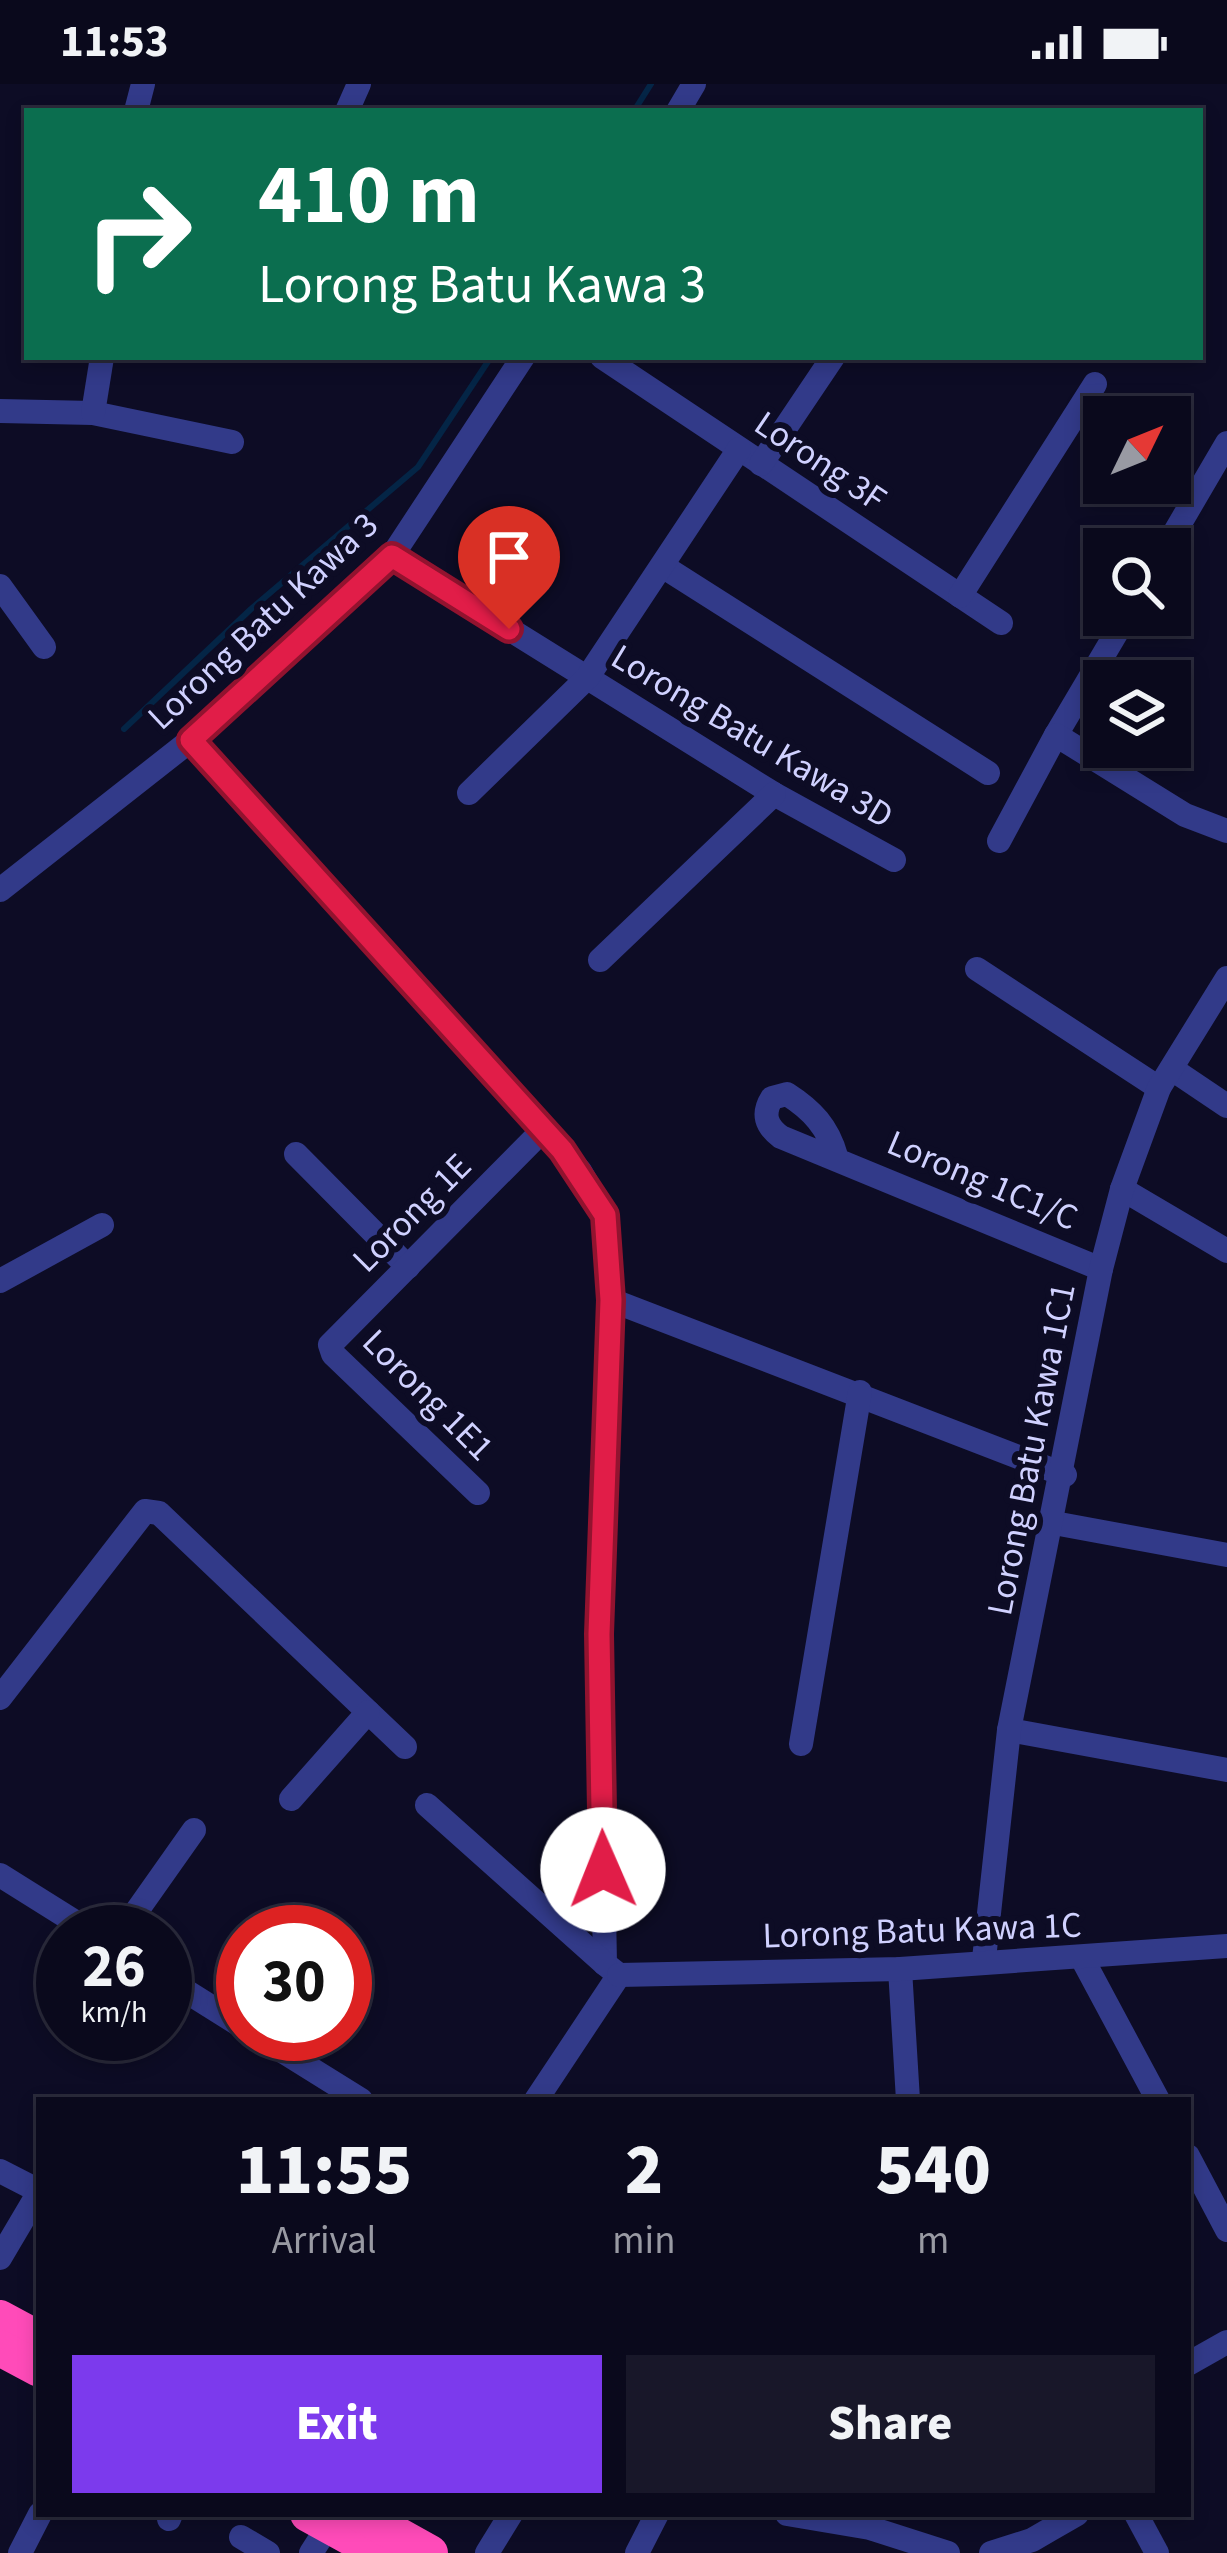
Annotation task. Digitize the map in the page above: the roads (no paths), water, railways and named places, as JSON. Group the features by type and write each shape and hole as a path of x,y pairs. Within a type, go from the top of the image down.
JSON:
{"highway":[{"path":"0,2318 36,2337"},
{"path":"0,2348 36,2367"},
{"path":"327,2527 391,2533 430,2553"}],"street":[{"path":"93,413 102,360"},
{"name":"Lorong Batu Kawa 3","path":"0,890 191,740 392,556 521,360"},
{"name":"Lorong 3F","path":"606,360 1001,623"},
{"path":"761,464 831,360"},
{"path":"960,596 1095,384"},
{"path":"0,411 93,413 232,442"},
{"path":"1177,528 1227,443"},
{"path":"470,793 587,678 739,449"},
{"name":"Lorong Batu Kawa 3D","path":"392,556 775,794 894,860"},
{"path":"664,567 988,773"},
{"path":"0,586 44,646"},
{"path":"999,842 1114,636"},
{"path":"1056,735 1185,815 1227,831"},
{"path":"191,740 543,1130 587,1181 605,1215 611,1300 599,1634 612,1970 538,2097"},
{"path":"600,960 775,794"},
{"path":"977,969 1166,1079 1227,1106"},
{"name":"Lorong Batu Kawa 1C1","path":"984,1959 1010,1730 1102,1269 1122,1189 1166,1079 1226,983"},
{"name":"Lorong 1E","path":"330,1345 543,1130"},
{"path":"296,1154 408,1267"},
{"name":"Lorong 1C1/C","path":"836,1156 1102,1269"},
{"path":"1122,1189 1227,1251"},
{"path":"0,1281 102,1225"},
{"path":"611,1300 860,1392 1064,1475"},
{"name":"Lorong 1E1","path":"330,1345 333,1354 478,1493"},
{"path":"801,1744 860,1392"},
{"path":"2,1692 145,1510 159,1514 405,1747"},
{"path":"1054,1523 1227,1556"},
{"path":"291,1799 368,1712"},
{"path":"1010,1730 1227,1770"},
{"path":"427,1805 612,1970"},
{"path":"141,1905 194,1830"},
{"path":"0,1875 48,1905"},
{"name":"Lorong Batu Kawa 1C","path":"612,1970 900,1969 984,1959 1084,1960 1227,1946"},
{"path":"1084,1960 1156,2097"},
{"path":"900,1969 908,2097"},
{"path":"298,2061 356,2097"},
{"path":"1191,2159 1217,2188 1227,2230"},
{"path":"0,2171 36,2189"},
{"path":"0,2258 36,2196"},
{"path":"1191,2361 1227,2342"},
{"path":"20,2553 38,2517"},
{"path":"487,2553 509,2517"},
{"path":"637,2553 655,2517"},
{"path":"805,2517 870,2528 948,2553"},
{"path":"991,2553 1033,2540 1072,2517"},
{"path":"1138,2517 1157,2553"},
{"path":"241,2537 268,2553"}],"waterway":[{"path":"636,108 651,84"},
{"path":"124,729 251,609 418,467 489,360"}]}
